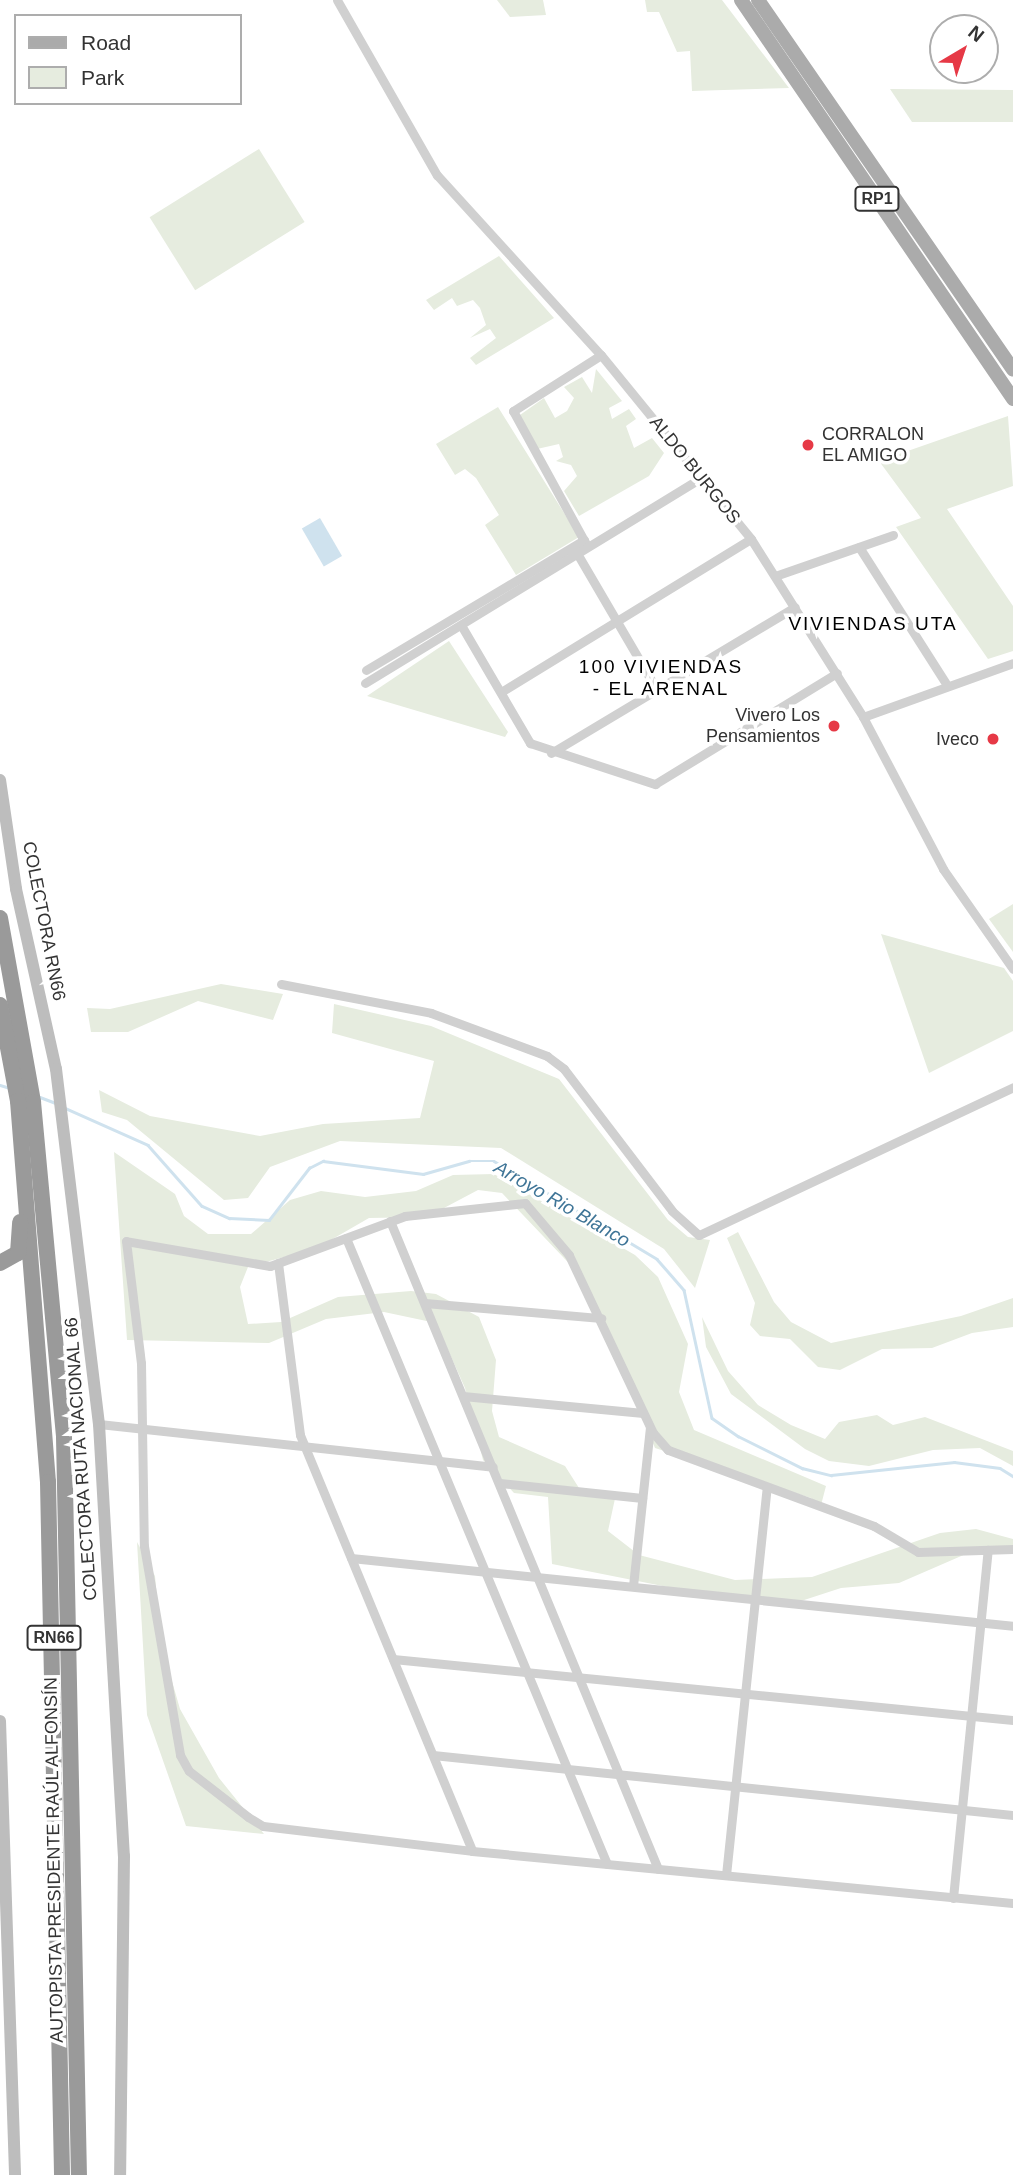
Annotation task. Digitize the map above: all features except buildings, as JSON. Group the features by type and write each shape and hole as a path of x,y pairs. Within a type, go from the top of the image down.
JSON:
{"highway":[{"name":"AUTOPISTA PRESIDENTE RAÚL ALFONSÍN","path":"0,918 19,1074 48,1482 62,2175"},
{"name":"AUTOPISTA PRESIDENTE RAÚL ALFONSÍN","path":"0,1005 19,1074"},
{"path":"0,1262 12,1260 22,1242 19,1074"},
{"name":"AUTOPISTA PRESIDENTE RAÚL ALFONSÍN","path":"20,1102 64,1437 79,2175"}],"main road":[{"name":"RP1","path":"741,0 1013,399"},
{"name":"RP1","path":"758,0 1013,369"}],"street":[{"name":"ALDO BURGOS","path":"337,0 437,175 601,355 751,539 837,673 943,869 1013,969"},
{"path":"586,543 513,411 601,355"},
{"path":"366,670 702,477"},
{"path":"775,576 893,535"},
{"path":"501,692 751,539"},
{"path":"365,683 578,555 586,543"},
{"path":"859,547 947,685"},
{"path":"578,555 658,692"},
{"path":"551,753 658,692 795,607"},
{"path":"461,625 530,743 551,753 655,784 837,673"},
{"path":"863,718 1013,663"},
{"name":"COLECTORA RN66","path":"0,780 16,889 56,1069 63,1120"},
{"path":"281,984 431,1013 547,1056 564,1069 672,1211 699,1235 1013,1087"},
{"name":"COLECTORA RUTA NACIONAL 66","path":"63,1120 99,1424 124,1856 120,2175"},
{"path":"1013,1549 918,1552 874,1526 668,1450 643,1413 601,1318 564,1246 525,1203 390,1221 278,1264 126,1241 144,1428 144,1546 180,1755 189,1771 263,1826 472,1851 1013,1903"},
{"path":"390,1221 658,1869"},
{"path":"346,1238 607,1864"},
{"path":"278,1264 304,1445 472,1851"},
{"path":"425,1303 601,1318"},
{"path":"463,1396 643,1413"},
{"path":"99,1424 436,1458 493,1467"},
{"path":"633,1586 650,1426"},
{"path":"500,1483 642,1498"},
{"path":"726,1875 767,1487"},
{"path":"953,1898 988,1550"},
{"path":"352,1558 1013,1626"},
{"path":"393,1659 1013,1720"},
{"path":"0,1721 6,2021 15,2175"},
{"path":"433,1755 1013,1815"}],"green space":[{"path":"497,0 543,0 546,15 510,17"},
{"path":"645,0 722,0 789,88 692,91 690,51 677,52 659,12 647,12"},
{"path":"890,89 1013,90 1013,122 912,122"},
{"path":"259,149 305,222 195,290 150,217"},
{"path":"499,256 554,318 476,365 470,358 496,338 490,329 470,338 486,325 480,308 473,300 457,306 452,298 434,310 426,300"},
{"path":"596,369 622,401 609,408 612,419 629,409 636,419 626,426 634,448 652,438 664,453 649,476 579,516 564,491 577,476 571,465 556,461 563,457 559,444 537,449 520,415 544,398 555,418 567,411 574,398 564,387 582,377 592,393"},
{"path":"498,407 579,537 516,575 485,525 499,515 476,478 465,469 455,475 436,444"},
{"path":"1008,416 1013,486 947,509 1013,606 1013,651 988,659 896,527 921,518 879,461"},
{"path":"449,641 508,732 505,737 367,696"},
{"path":"1013,904 1013,952 989,919"},
{"path":"881,934 1004,968 1013,981 1013,1031 929,1073"},
{"path":"221,984 283,994 273,1020 198,1001 128,1032 91,1032 87,1008 110,1009"},
{"path":"334,1004 431,1026 559,1079 668,1220 688,1237 710,1240 695,1288 664,1249 501,1148 340,1141 270,1167 248,1198 224,1200 127,1120 102,1112 99,1090 150,1116 260,1136 323,1124 420,1118 434,1061 332,1033"},
{"path":"114,1152 175,1194 184,1216 208,1234 251,1234 290,1200 321,1191 365,1197 416,1191 453,1175 494,1174 635,1255 658,1277 688,1344 679,1392 694,1430 826,1486 820,1509 811,1498 655,1448 584,1279 502,1193 478,1190 427,1217 369,1218 317,1248 248,1267 240,1287 248,1324 281,1322 338,1297 411,1291 436,1294 479,1317 496,1360 492,1411 499,1437 565,1466 579,1488 616,1494 608,1531 639,1555 735,1580 812,1577 940,1533 976,1529 1013,1539 1013,1553 982,1547 899,1583 841,1588 798,1602 708,1595 552,1564 548,1497 514,1493 483,1460 465,1388 436,1323 384,1312 326,1319 269,1343 127,1340"},
{"path":"738,1232 774,1302 791,1322 831,1343 961,1316 1013,1298 1013,1327 972,1333 932,1348 882,1349 840,1370 818,1367 790,1339 760,1336 750,1325 755,1303 727,1238"},
{"path":"702,1317 728,1371 758,1405 791,1425 825,1439 839,1422 877,1415 893,1425 925,1417 1013,1451 1013,1466 980,1448 933,1450 869,1466 829,1461 805,1449 731,1394 706,1347"},
{"path":"137,1542 155,1576 161,1643 180,1709 219,1778 264,1834 186,1826 147,1715"}],"water":[{"path":"320,518 342,556 324,567 302,528"}],"waterway":[{"path":"0,1085 10,1088"},
{"name":"Arroyo Rio Blanco","path":"40,1097 56,1103"},
{"name":"Arroyo Rio Blanco","path":"65,1108 148,1145 202,1206 229,1218 269,1220 309,1168 323,1161 423,1174 469,1161 494,1161 657,1259 684,1290 712,1418 738,1436 802,1468 831,1475 954,1462 1000,1468 1013,1476"}],"place":[{"name":"CORRALON EL AMIGO","path":"808,445"},
{"name":"Vivero Los Pensamientos","path":"834,726"},
{"name":"Iveco","path":"993,739"}],"district":[{"name":"VIVIENDAS UTA","path":"873,624"},
{"name":"100 VIVIENDAS - EL ARENAL","path":"661,678"}]}
